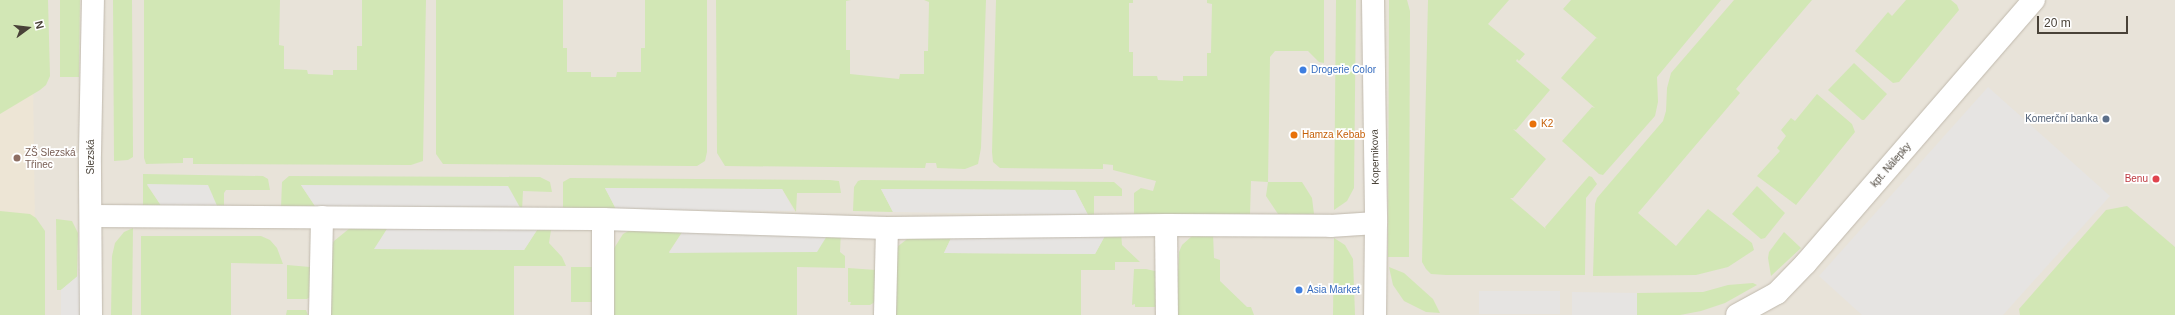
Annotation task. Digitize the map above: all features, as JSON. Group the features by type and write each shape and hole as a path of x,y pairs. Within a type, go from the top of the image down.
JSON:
{"street":[{"name":"Slezská","path":"91,315 90,216 93,0"},
{"name":"Kopernikova","path":"1373,0 1376,223 1375,315"},
{"name":"kpt. Nálepky","path":"1737,315 1777,293 1806,263 2034,0"},
{"path":"90,216 603,219 887,228 1166,225 1330,226 1376,223"},
{"path":"320,315 322,217"},
{"path":"603,219 603,315"},
{"path":"1166,225 1167,315"},
{"path":"885,315 887,228"}],"shaded area":[{"path":"0,0 2175,0 2175,315 0,315"},
{"name":"ZŠ Slezská Třinec","path":"0,0 32,0 36,315 0,315"},
{"path":"1988,87 2110,196 2003,315 1862,315 1819,276"},
{"path":"147,184 208,185 218,208 162,207"},
{"path":"301,185 508,186 522,211 317,209"},
{"path":"605,188 782,189 794,211 616,209"},
{"path":"881,189 1075,190 1088,215 893,212"},
{"path":"387,229 537,230 524,250 374,249"},
{"path":"683,231 830,231 817,252 669,253"},
{"path":"954,232 1107,232 1095,254 944,253"},
{"path":"80,274 80,315 61,315 61,290"},
{"path":"1479,291 1560,291 1560,314 1479,314"},
{"path":"1572,292 1637,293 1637,315 1572,315"}],"green space":[{"path":"0,0 48,0 50,76 46,85 40,90 0,114"},
{"path":"60,0 80,0 79,77 60,77"},
{"path":"113,0 132,0 133,150 133,157 128,160 114,161"},
{"path":"144,0 280,0 279,45 284,46 284,69 307,70 308,74 333,75 333,70 357,70 357,46 362,46 362,0 426,0 423,161 411,165 193,164 193,158 183,158 183,163 146,164 144,158"},
{"path":"436,0 563,0 563,48 567,48 567,72 591,72 591,77 616,77 617,72 641,72 641,48 645,48 645,0 707,0 707,152 705,161 697,166 443,164 436,154"},
{"path":"716,0 851,0 846,1 846,50 850,50 850,74 899,79 900,74 924,74 924,51 928,51 929,2 924,0 986,0 981,148 978,164 965,169 937,168 936,163 926,163 925,168 725,166 717,153"},
{"path":"996,0 1133,0 1133,3 1129,3 1129,52 1133,52 1133,76 1157,76 1158,80 1183,81 1183,76 1207,76 1207,53 1211,53 1212,4 1207,3 1207,0 1324,0 1324,63 1319,62 1308,51 1275,51 1270,57 1268,182 1251,181 1250,214 1134,214 1134,193 1141,188 1153,191 1156,181 1113,170 1113,165 1103,164 1103,169 1000,168 993,162"},
{"path":"1336,0 1356,0 1354,188 1347,201 1334,210"},
{"path":"1389,0 1407,0 1410,11 1409,257 1388,257"},
{"path":"1428,0 1509,0 1488,24 1525,54 1519,61 1517,59 1516,61 1550,90 1516,130 1513,129 1546,159 1513,198 1510,198 1546,229 1545,227 1589,176 1592,177 1597,184 1586,198 1585,275 1431,274 1422,262"},
{"path":"1571,0 1721,0 1657,77 1658,102 1655,116 1603,175 1599,174 1562,141 1592,107 1595,108 1561,78 1596,38 1598,39 1563,9"},
{"path":"1734,0 1812,0 1736,89 1740,93 1638,213 1676,246 1708,209 1752,243 1754,250 1728,267 1696,275 1593,276 1595,204 1597,198 1663,121 1666,111 1667,88 1671,73"},
{"path":"1906,0 1951,0 1957,5 1959,10 1899,82 1893,83 1855,51 1888,12 1892,16"},
{"path":"1854,63 1887,94 1864,120 1862,120 1828,90"},
{"path":"1817,94 1852,124 1855,132 1796,205 1757,176 1780,151 1777,148 1786,136 1781,130 1791,118 1795,121"},
{"path":"143,174 263,176 268,179 270,190 226,190 224,193 224,208 147,185 162,207 143,207"},
{"path":"289,176 540,177 550,182 552,192 523,191 522,211 301,185 317,209 281,208 282,182"},
{"path":"570,178 830,180 839,181 841,193 797,193 796,212 782,189 605,188 616,209 563,209 563,182"},
{"path":"858,181 1114,182 1122,189 1122,196 1094,196 1094,215 1088,215 1075,190 881,189 893,212 853,211 854,187"},
{"path":"1268,182 1302,182 1312,198 1314,214 1278,214 1266,196"},
{"path":"1757,186 1785,213 1765,238 1761,239 1732,214"},
{"path":"2127,206 2175,247 2175,315 2020,315 2019,309 2106,210"},
{"path":"0,211 30,214 36,218 45,231 45,315 0,315"},
{"path":"56,219 72,221 78,233 77,277 61,290 57,290"},
{"path":"133,228 132,315 111,315 112,256 115,243 124,232"},
{"path":"350,228 387,229 375,249 524,250 537,230 551,230 549,243 562,257 566,266 514,266 514,315 326,315 330,249 334,241"},
{"path":"632,229 683,231 669,252 841,230 840,252 845,256 845,268 797,267 797,315 611,315 613,250 623,234"},
{"path":"954,232 944,253 1095,254 1107,232 1121,233 1122,245 1140,262 1115,262 1115,270 1081,270 1081,315 893,315 897,247 911,236"},
{"path":"1784,232 1801,248 1771,276 1768,258 1769,252"},
{"path":"1213,233 1214,258 1220,260 1220,281 1247,307 1251,307 1254,315 1176,315 1179,252 1182,245 1192,236"},
{"path":"141,236 261,236 270,240 277,248 283,264 231,263 231,315 141,315"},
{"path":"1334,238 1345,245 1353,259 1355,315 1333,315"},
{"path":"287,265 310,267 310,297 307,299 287,299"},
{"path":"571,267 594,267 594,302 571,302"},
{"path":"1389,267 1404,273 1433,299 1440,313 1426,312 1404,301 1393,285"},
{"path":"848,268 876,270 875,302 870,305 850,305 851,302 848,302"},
{"path":"1134,269 1146,269 1159,272 1159,303 1155,307 1135,307 1135,304 1132,305"},
{"path":"1753,283 1757,285 1725,303 1701,311 1680,315 1637,315 1637,293 1703,292 1728,285"},
{"path":"287,310 306,310 308,315 286,315"}],"place":[{"name":"Drogerie Color","path":"1303,70"},
{"name":"Komerční banka","path":"2106,119"},
{"name":"K2","path":"1533,124"},
{"name":"Hamza Kebab","path":"1294,135"},
{"name":"ZŠ Slezská Třinec","path":"17,158"},
{"name":"Benu","path":"2156,179"},
{"name":"Asia Market","path":"1299,290"}]}
